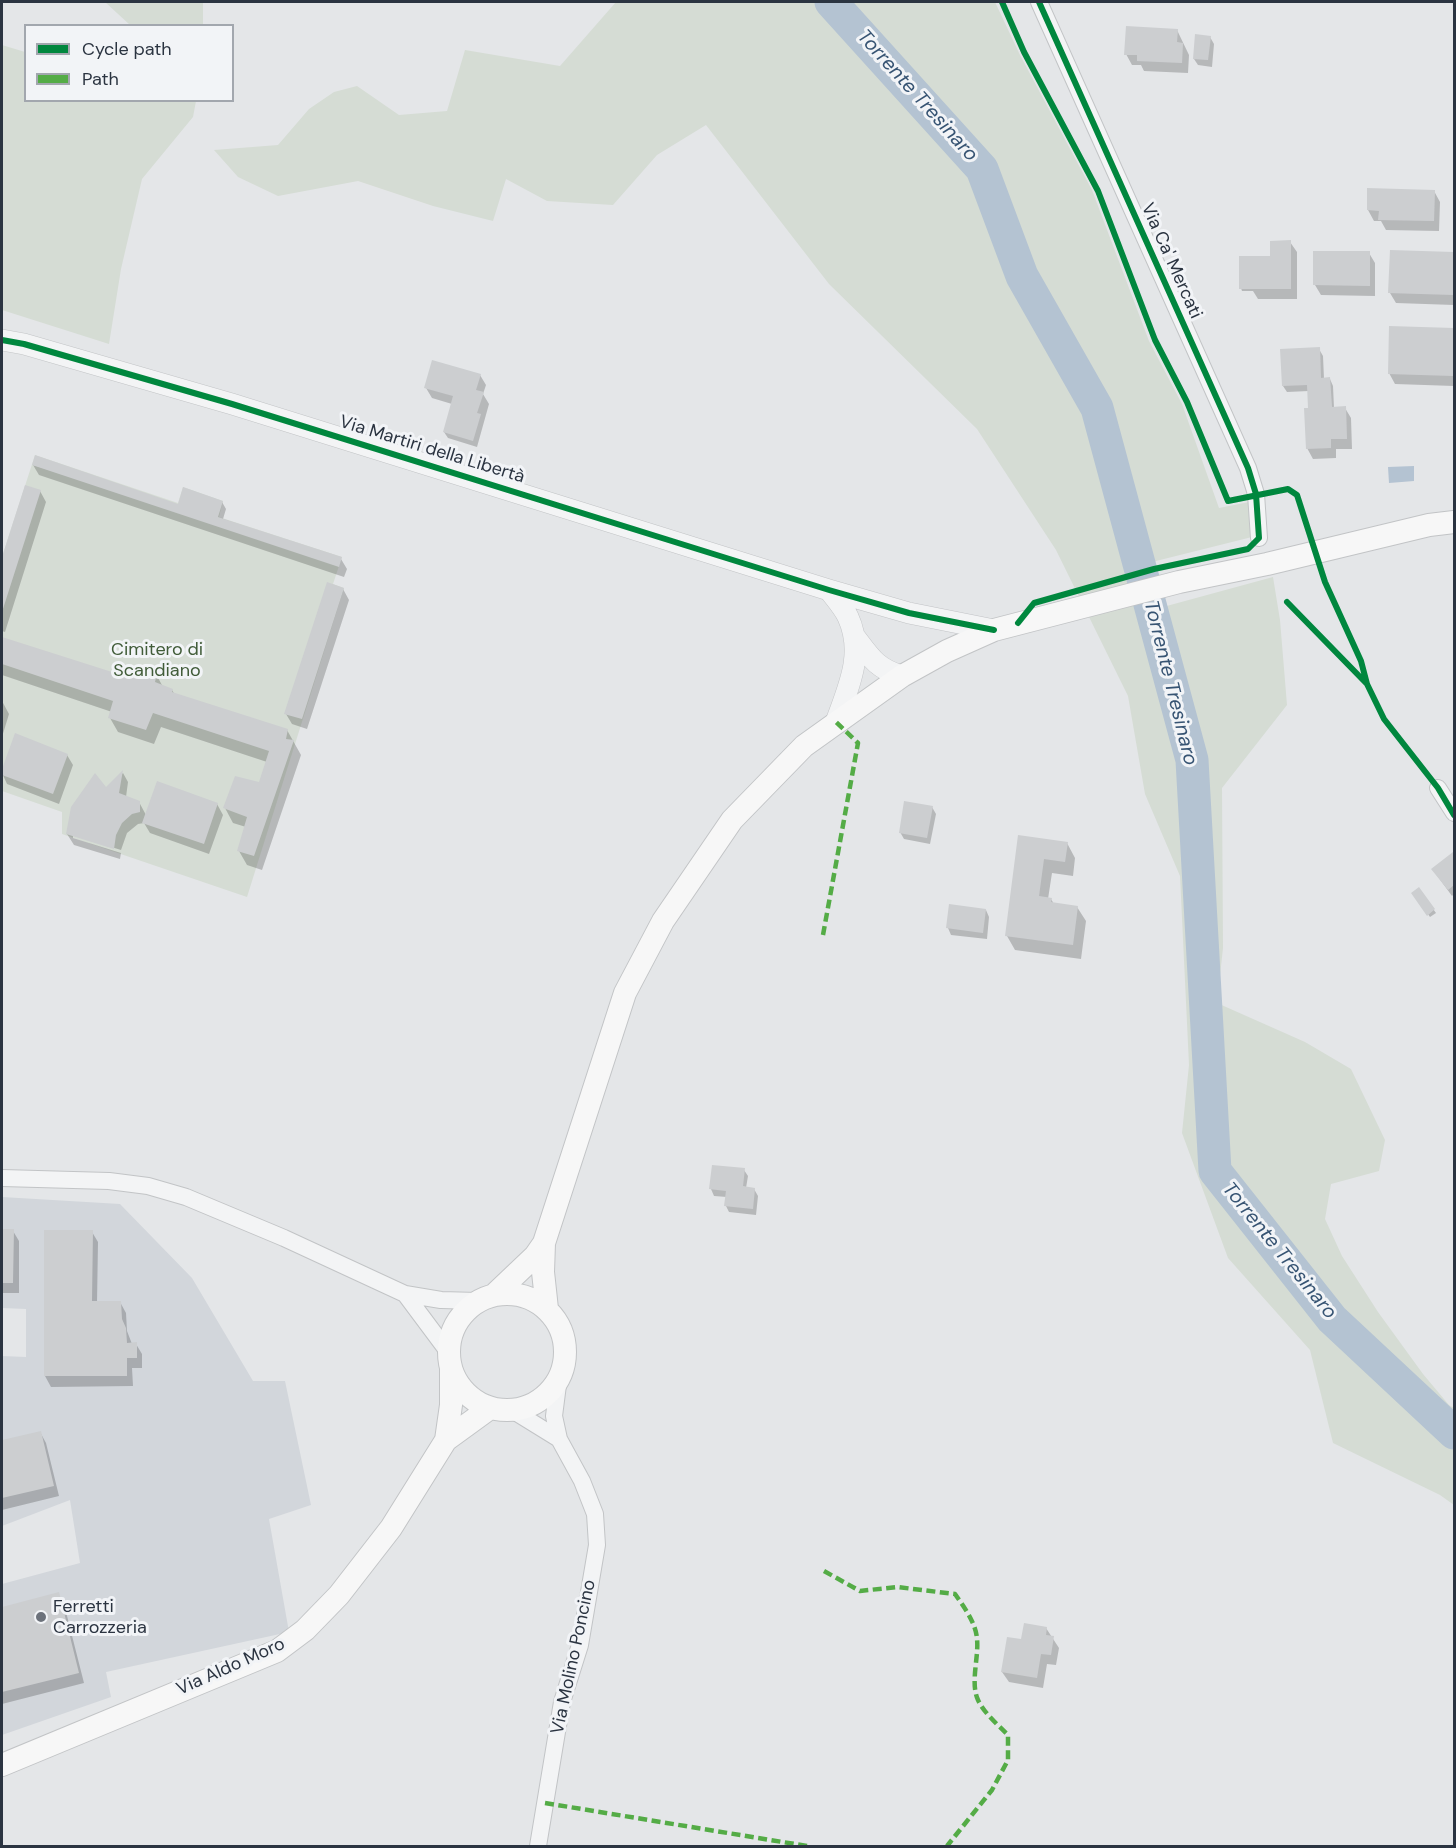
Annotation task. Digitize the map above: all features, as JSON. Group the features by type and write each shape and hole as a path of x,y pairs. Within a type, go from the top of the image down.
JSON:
{"main road":[{"path":"547,1309 543,1272 544,1243 625,993 663,921 732,820 804,746 902,676 947,651 994,630 1179,582 1267,564 1429,525 1455,522"},
{"path":"487,1297 506,1293 528,1297 547,1309 556,1320 564,1341 564,1363 560,1377 540,1400 527,1407 501,1409 480,1403 462,1389 450,1361 450,1338 456,1323 466,1310 487,1297 535,1256 544,1243"},
{"name":"Via Aldo Moro","path":"2,1765 277,1651 304,1630 339,1595 392,1528 446,1440 451,1405 450,1361"},
{"name":"Via Aldo Moro","path":"446,1440 501,1409"}],"street":[{"name":"Via Ca' Mercati","path":"1039,2 1248,468 1257,494 1259,538"},
{"name":"Via Martiri della Libertà","path":"2,340 24,344 232,404 830,590 909,613 994,630"},
{"path":"2,351 24,344"},
{"path":"830,590 848,616 855,637 856,663 836,722"},
{"path":"855,637 885,671 902,676"},
{"path":"1438,788 1455,813"},
{"path":"2,1178 109,1181 148,1186 186,1197 284,1238 405,1294 441,1300 487,1297"},
{"path":"405,1294 450,1361"},
{"name":"Via Molino Poncino","path":"538,1846 562,1702 580,1645 597,1545 595,1514 582,1481 559,1439 554,1416 560,1377"},
{"name":"Via Molino Poncino","path":"501,1409 559,1439"}],"shaded area":[{"path":"2,1197 120,1204 192,1278 253,1381 285,1381 311,1505 269,1519 289,1632 106,1672 111,1697 2,1735 2,1584 80,1563 70,1500 2,1526 2,1356 26,1357 26,1309 2,1308"}],"green space":[{"path":"105,2 203,2 203,24 129,24"},
{"path":"616,2 995,2 1020,55 1092,190 1149,341 1182,404 1219,508 1249,502 1252,537 1140,565 1152,610 1273,577 1280,620 1287,705 1222,788 1223,948 1217,1003 1305,1042 1351,1069 1385,1140 1379,1171 1331,1184 1325,1219 1342,1256 1378,1312 1423,1374 1454,1408 1454,1505 1440,1495 1333,1443 1310,1350 1228,1258 1182,1133 1189,1065 1180,876 1145,794 1128,696 1056,550 977,429 829,284 706,125 657,155 613,205 547,201 506,179 493,221 433,206 358,181 278,196 238,177 214,150 278,145 309,109 334,92 357,86 399,115 447,111 465,50 560,66"},
{"path":"2,45 24,52 24,102 196,102 193,117 142,179 121,269 109,344 2,310"},
{"name":"Cimitero di Scandiano","path":"35,455 178,503 183,487 223,501 219,517 342,557 333,584 344,588 247,897 62,834 62,812 2,791 2,557"}],"water":[{"path":"1414,466 1414,481 1389,483 1388,467"}],"building":[{"path":"1126,26 1178,29 1177,42 1183,43 1182,63 1137,61 1137,55 1124,55"},
{"path":"1195,34 1211,36 1208,60 1193,59"},
{"path":"1367,188 1435,190 1434,221 1378,220 1379,211 1367,210"},
{"path":"1291,240 1291,289 1239,289 1239,256 1270,256 1270,241"},
{"path":"1390,250 1454,252 1454,295 1388,293"},
{"path":"1313,251 1370,251 1370,286 1313,285"},
{"path":"1389,326 1454,328 1454,376 1388,374"},
{"path":"1320,347 1321,378 1330,377 1332,407 1346,406 1347,439 1331,439 1331,448 1306,449 1304,408 1308,408 1307,385 1282,386 1280,349"},
{"path":"432,360 481,374 476,390 484,392 477,413 481,414 473,441 443,432 453,396 424,388"},
{"path":"35,455 178,504 183,487 223,501 218,517 342,557 339,567 32,465"},
{"path":"25,485 41,490 2,612 2,557"},
{"path":"327,582 344,588 302,719 284,714"},
{"path":"2,637 112,672 114,668 132,675 135,665 157,673 155,682 173,689 172,692 288,729 286,739 294,740 254,856 237,851 247,817 223,808 235,776 259,782 269,751 153,713 146,730 108,718 113,701 2,664"},
{"path":"15,733 68,754 53,794 2,775"},
{"path":"123,770 119,793 140,801 140,812 132,814 122,823 116,835 114,849 66,834 71,807 95,773 106,787"},
{"path":"157,781 218,803 204,844 142,823"},
{"path":"904,801 933,806 927,838 899,833"},
{"path":"1018,835 1068,842 1065,862 1044,859 1039,896 1052,898 1051,902 1078,906 1073,945 1005,936"},
{"path":"1453,852 1454,885 1448,890 1431,869"},
{"path":"1419,887 1435,909 1427,916 1411,893"},
{"path":"949,904 986,909 983,933 946,928"},
{"path":"712,1165 745,1168 743,1186 755,1188 753,1209 724,1206 726,1191 709,1189"},
{"path":"2,1229 14,1229 13,1283 2,1283"},
{"path":"44,1230 93,1230 92,1301 121,1301 127,1343 137,1342 137,1358 127,1358 127,1376 44,1376"},
{"path":"41,1431 54,1486 2,1498 2,1440"},
{"path":"59,1592 79,1673 2,1692 2,1607"},
{"path":"1024,1623 1047,1627 1046,1635 1054,1636 1051,1655 1041,1654 1037,1678 1001,1672 1007,1637 1021,1639"}],"waterway":[{"name":"Torrente Tresinaro","path":"831,2 982,169 1022,276 1097,408 1192,760 1215,1171 1332,1319 1454,1433"}],"marked path":[{"path":"823,935 858,743 836,722"},
{"path":"824,1571 860,1591 897,1587 955,1594 972,1621 977,1639 976,1693 984,1710 1008,1735 1008,1760 992,1790 947,1846"},
{"path":"545,1803 807,1846"}],"cycle path":[{"path":"1002,2 1024,52 1098,191 1155,340 1187,402 1228,501 1288,489 1297,495 1325,582 1361,661 1367,684 1384,719 1438,788 1454,815"},
{"path":"1018,623 1034,603 1154,569 1248,549 1259,538 1256,494 1248,468 1039,2"},
{"path":"2,340 24,344 232,404 829,590 909,613 994,630"},
{"path":"1287,602 1367,684"}],"place":[{"name":"Ferretti Carrozzeria","path":"41,1617"}]}
